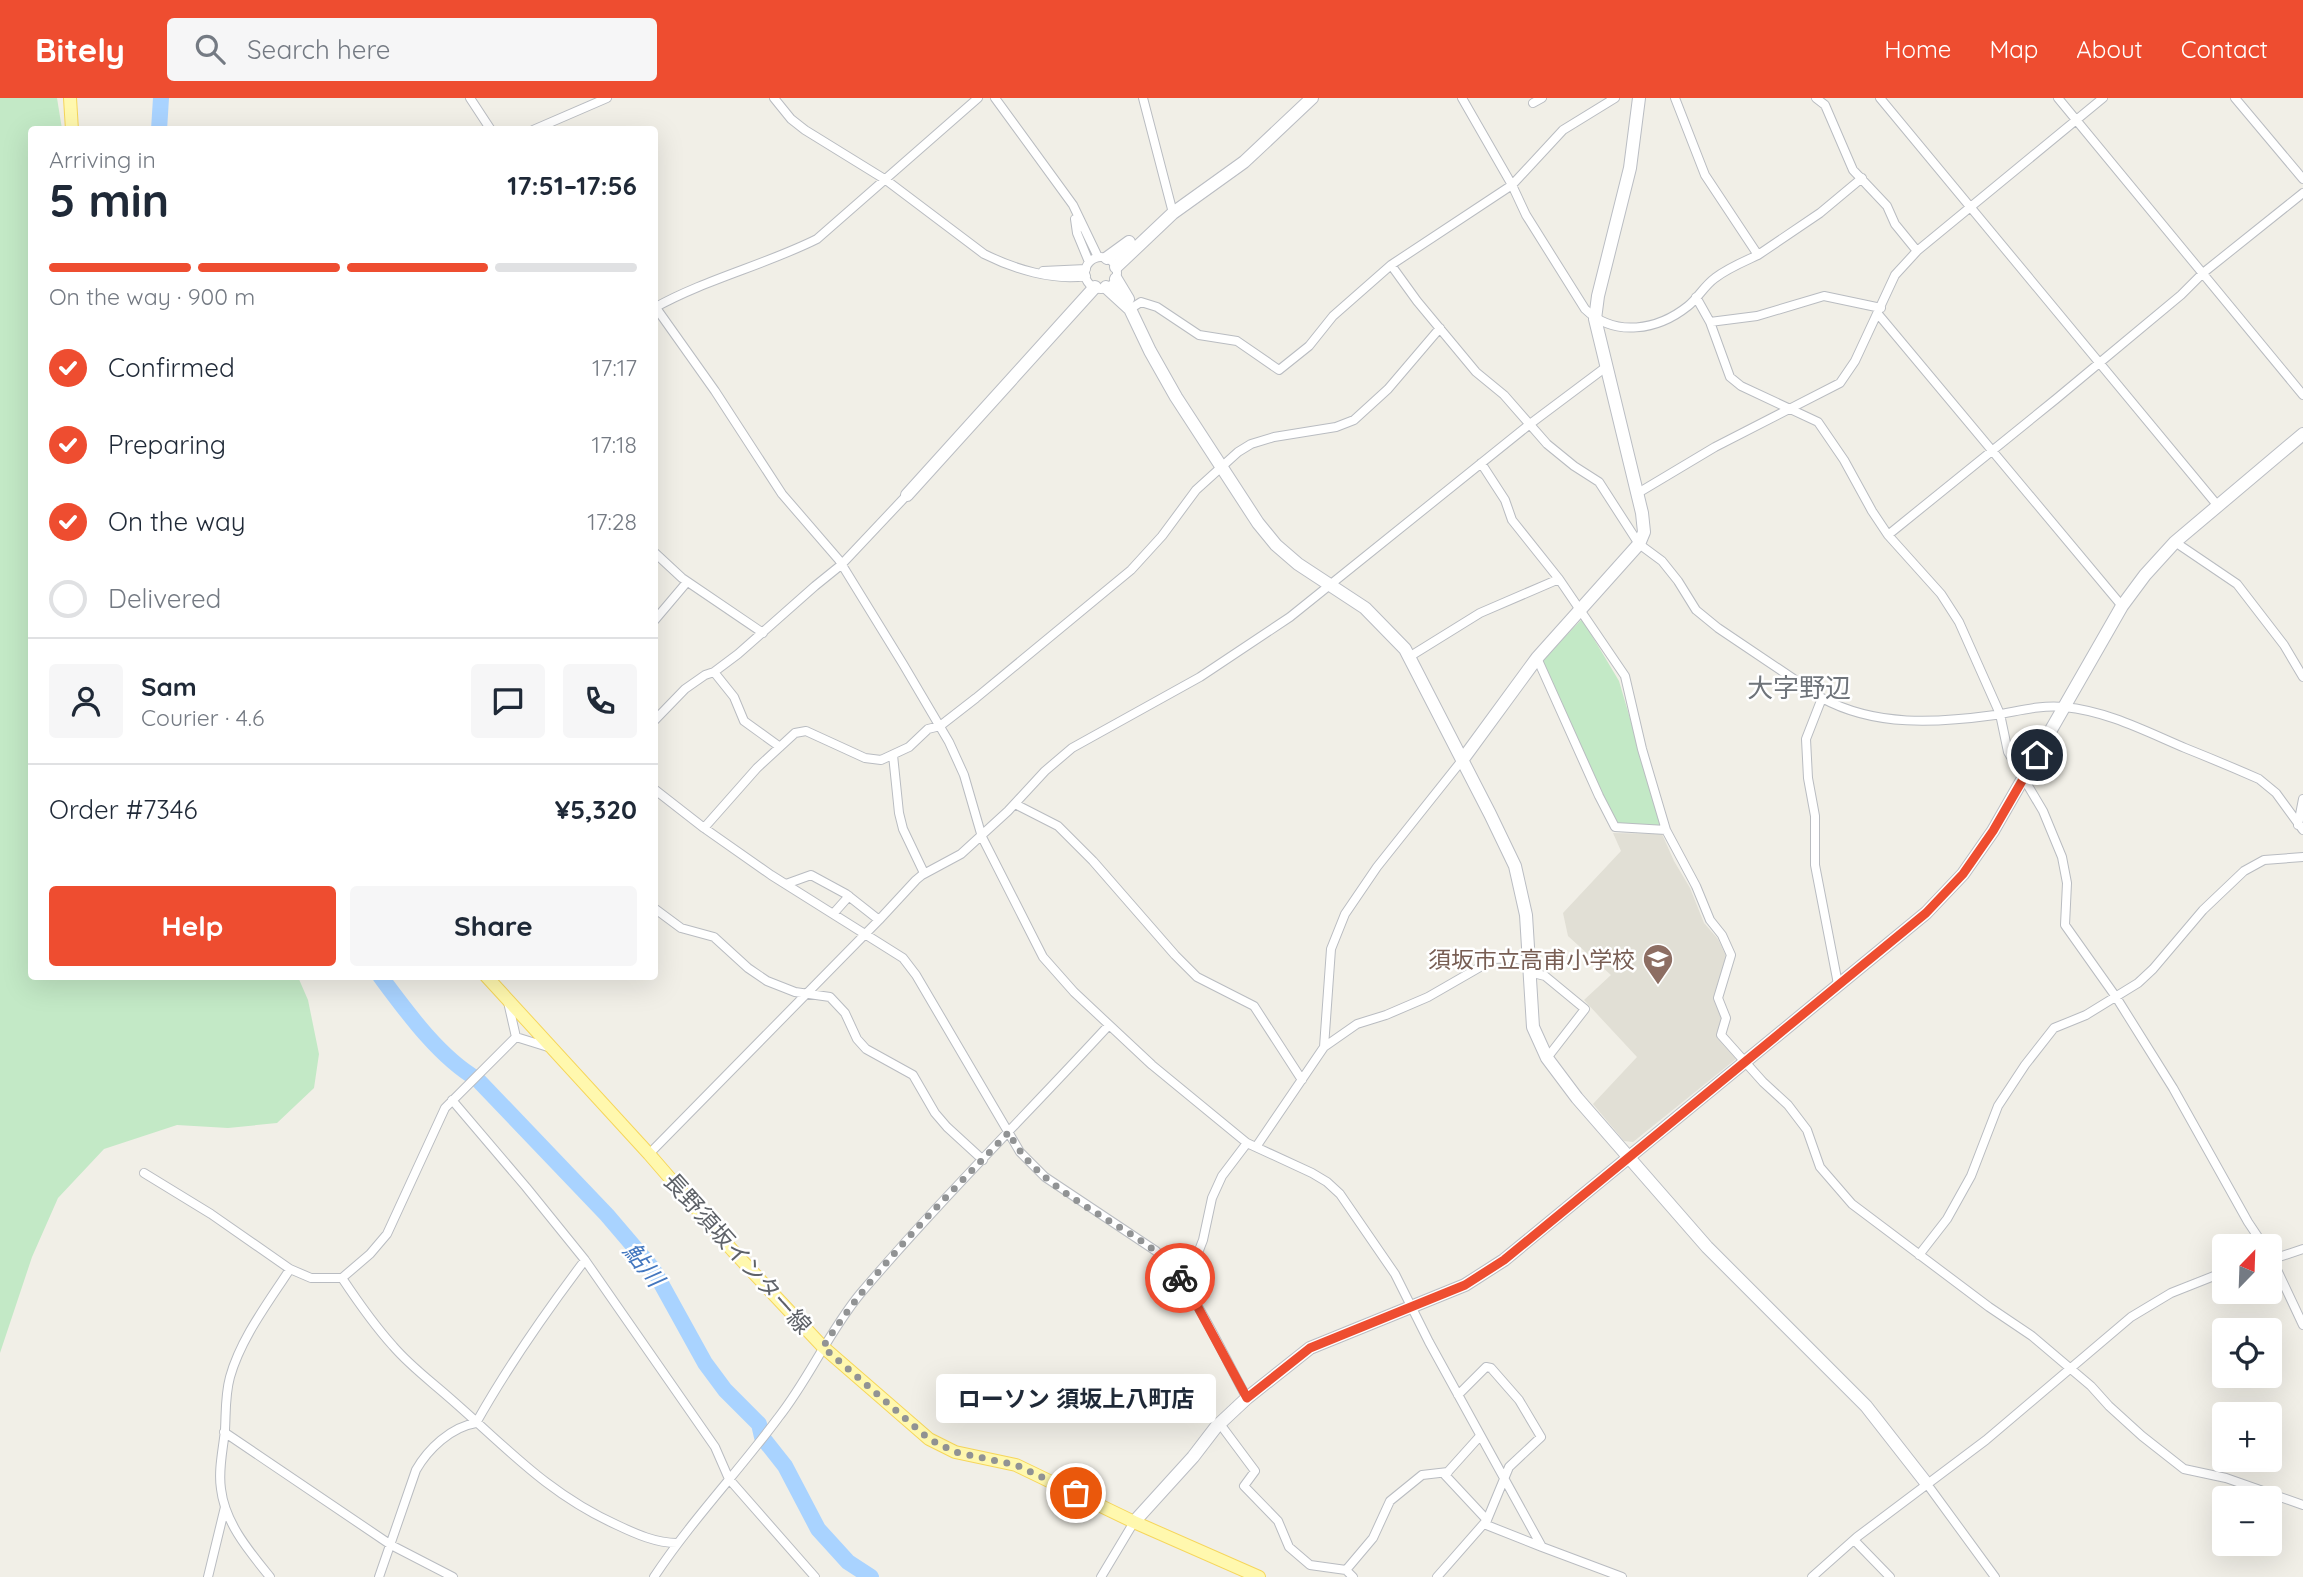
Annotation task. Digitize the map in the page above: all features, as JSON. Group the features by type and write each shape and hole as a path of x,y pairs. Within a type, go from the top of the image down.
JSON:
{"main road":[{"path":"70,98 72,126"},
{"name":"長野須坂インター線","path":"490,980 823,1347 929,1439 955,1452 1016,1465 1237,1573 1259,1577"}],"street":[{"path":"470,98 488,126"},
{"path":"542,126 607,98"},
{"path":"774,98 791,119 811,135 886,180 984,254 1001,262 1057,278 1099,272"},
{"path":"658,306 708,283 790,253 817,239 978,98"},
{"path":"996,98 1073,205 1077,233 1099,272 1129,301 1130,309 1150,351 1241,500 1276,545 1298,564 1364,608 1405,649 1515,866 1526,915 1533,1027 1547,1058 1577,1098 1707,1247 1866,1406 1994,1577"},
{"path":"1143,98 1173,213"},
{"path":"658,717 685,689 705,675 715,672 841,565 1052,333 1099,272 1144,230 1173,213 1244,162 1312,98"},
{"path":"1462,98 1512,184 1526,215 1585,309 1595,319 1631,329 1670,318 1692,303 1724,271 1758,255 1820,213 1862,178"},
{"path":"1533,103 1542,98"},
{"path":"1130,309 1141,302 1157,307 1199,335 1237,341 1279,370 1309,346 1333,316 1391,265 1512,184 1563,130 1615,98"},
{"path":"1324,1047 1331,949 1345,914 1377,867 1462,760 1537,658 1639,544 1644,532 1638,493 1595,319 1598,296 1630,169 1639,98"},
{"path":"1675,98 1705,175 1758,255"},
{"path":"1816,98 1825,104 1853,170 1887,206 1895,224 1917,251"},
{"path":"1880,98 2218,506"},
{"path":"2058,98 2303,395"},
{"path":"1638,493 1840,383 1854,361 1895,275 1917,251 2103,98"},
{"path":"2235,98 2303,179"},
{"path":"1888,535 2303,193"},
{"path":"1391,265 1476,372 1504,395 1556,451 1599,482 1639,544 1662,561 1696,610 1718,628 1822,698 1836,706 1882,718 1953,721 2021,708 2046,706 2089,710 2120,720 2259,779 2276,793 2301,827"},
{"path":"1710,322 1758,316 1824,296 1879,311 2122,606"},
{"path":"1696,297 1710,322 1730,377 1741,386 1818,422 1888,535 1941,594 1959,622 2000,714 2008,752 2043,811 2062,857 2067,883 2065,925 2116,997 2173,1088 2256,1234"},
{"path":"658,311 715,391 782,494 839,560 866,601 940,726 964,775 982,837 1043,957 1074,992 1152,1066 1252,1145 1312,1173 1340,1194 1395,1274 1542,1547"},
{"path":"704,828 757,768 795,733 806,731 865,758 881,760 909,747 928,729 940,726 1082,613 1131,570 1162,536 1196,490 1238,452 1251,444 1274,437 1336,427 1354,420 1388,389 1440,328"},
{"path":"649,1154 924,873 961,855 1015,804 1045,771 1072,748 1200,677 1290,617 1530,424 1606,367"},
{"path":"1101,1577 1134,1522 1220,1424 1247,1398 1310,1348 1465,1285 1504,1260 1926,913 1963,874 1993,831 2122,606 2146,575 2175,542 2303,434"},
{"path":"1481,463 1505,500 1512,520 1559,579 1625,676 1665,830 1696,886 1710,920 1722,935 1731,955 1718,998 1726,1018 1721,1035 1763,1082 1788,1105 1808,1130 1820,1167 1852,1203 1989,1307 2032,1336 2142,1436 2185,1469 2226,1478 2303,1505"},
{"path":"2175,542 2237,584 2284,645 2303,677"},
{"path":"658,556 687,582 763,632"},
{"path":"1409,657 1480,613 1559,579"},
{"path":"658,616 687,582"},
{"path":"1537,658 1615,827 1665,830"},
{"path":"715,672 734,697 744,720 780,747"},
{"path":"1822,698 1806,740 1808,778 1815,816 1815,866 1838,984"},
{"path":"893,755 903,829 924,873"},
{"path":"658,792 704,828 786,884 903,958 916,975 1020,1152 1045,1177 1156,1251 1181,1279 1247,1398"},
{"path":"2301,827 2303,799"},
{"path":"1015,804 1058,826 1197,977 1254,1006 1302,1080"},
{"path":"1919,1255 1947,1219 1971,1176 1998,1106 2054,1028 2086,1015 2153,970 2203,910 2244,871 2264,860 2303,857"},
{"path":"786,884 811,875 849,896 879,920"},
{"path":"833,914 849,896"},
{"path":"658,911 681,928 714,937 748,968 767,981 794,992 830,997 845,1013 857,1039 866,1049 914,1075 935,1113 983,1160"},
{"path":"1181,1279 1196,1258 1203,1240 1212,1198 1222,1176 1252,1145 1324,1047 1357,1024 1427,997 1494,959 1513,958 1545,976 1585,1009 1547,1058"},
{"path":"508,1001 515,1039"},
{"path":"654,1577 677,1543 780,1416 823,1347 860,1295 1109,1025"},
{"path":"515,1039 551,1048"},
{"path":"144,1172 290,1269 311,1278 342,1278 370,1254 387,1234 434,1130 452,1100 515,1039"},
{"path":"452,1100 585,1260 715,1447 731,1477 815,1577"},
{"path":"2282,1255 2303,1249"},
{"path":"379,1577 416,1470 425,1455 435,1445 467,1425 476,1423 538,1322 585,1260"},
{"path":"270,1577 234,1529 225,1507 220,1471 230,1376 258,1319 290,1269"},
{"path":"1812,1577 1854,1540 1986,1440 2131,1317 2171,1293 2212,1277"},
{"path":"342,1278 362,1309 394,1348 552,1488 589,1513 662,1543 677,1543"},
{"path":"2282,1280 2302,1319"},
{"path":"1437,1577 1485,1522 1509,1467 1541,1437 1519,1400 1491,1368 1486,1367 1458,1395"},
{"path":"1220,1424 1255,1471 1244,1486 1278,1521 1289,1548 1310,1565 1350,1573 1373,1538 1390,1502 1422,1475 1448,1472"},
{"path":"224,1432 391,1545 453,1577"},
{"path":"1480,1436 1445,1475 1485,1522 1622,1577"},
{"path":"208,1577 225,1507"},
{"path":"1854,1540 1890,1577"}],"shaded area":[{"name":"須坂市立高甫小学校","path":"1613,833 1662,834 1690,888 1704,923 1718,939 1726,956 1714,997 1721,1018 1717,1038 1736,1059 1633,1142 1624,1141 1593,1104 1637,1057 1584,1000 1611,975 1568,936 1563,913 1621,851"}],"green space":[{"path":"0,98 57,98 62,126 28,126 28,980 299,980 308,1000 319,1054 314,1088 277,1123 228,1128 177,1125 104,1149 58,1198 32,1257 0,1353"},
{"path":"1582,619 1619,681 1662,827 1617,825 1541,662"}],"waterway":[{"name":"鮎川","path":"159,126 161,98"},
{"name":"鮎川","path":"383,980 436,1046 477,1079 607,1215 653,1269 705,1363 725,1390 759,1424 762,1437 785,1466 818,1529 848,1562 871,1577"}],"way so far":[{"path":"1076,1493 1016,1465 955,1452 929,1439 823,1347 860,1295 1009,1132 1020,1152 1045,1177 1156,1251 1180,1278"}],"place":[{"name":"須坂市立高甫小学校","path":"1658,986"},
{"name":"ローソン 須坂上八町店","path":"1076,1493"}],"district":[{"name":"大字野辺","path":"1799,687"}],"route":[{"path":"1180,1278 1247,1398 1310,1348 1465,1285 1504,1260 1926,913 1963,874 1993,831 2037,755"}]}
